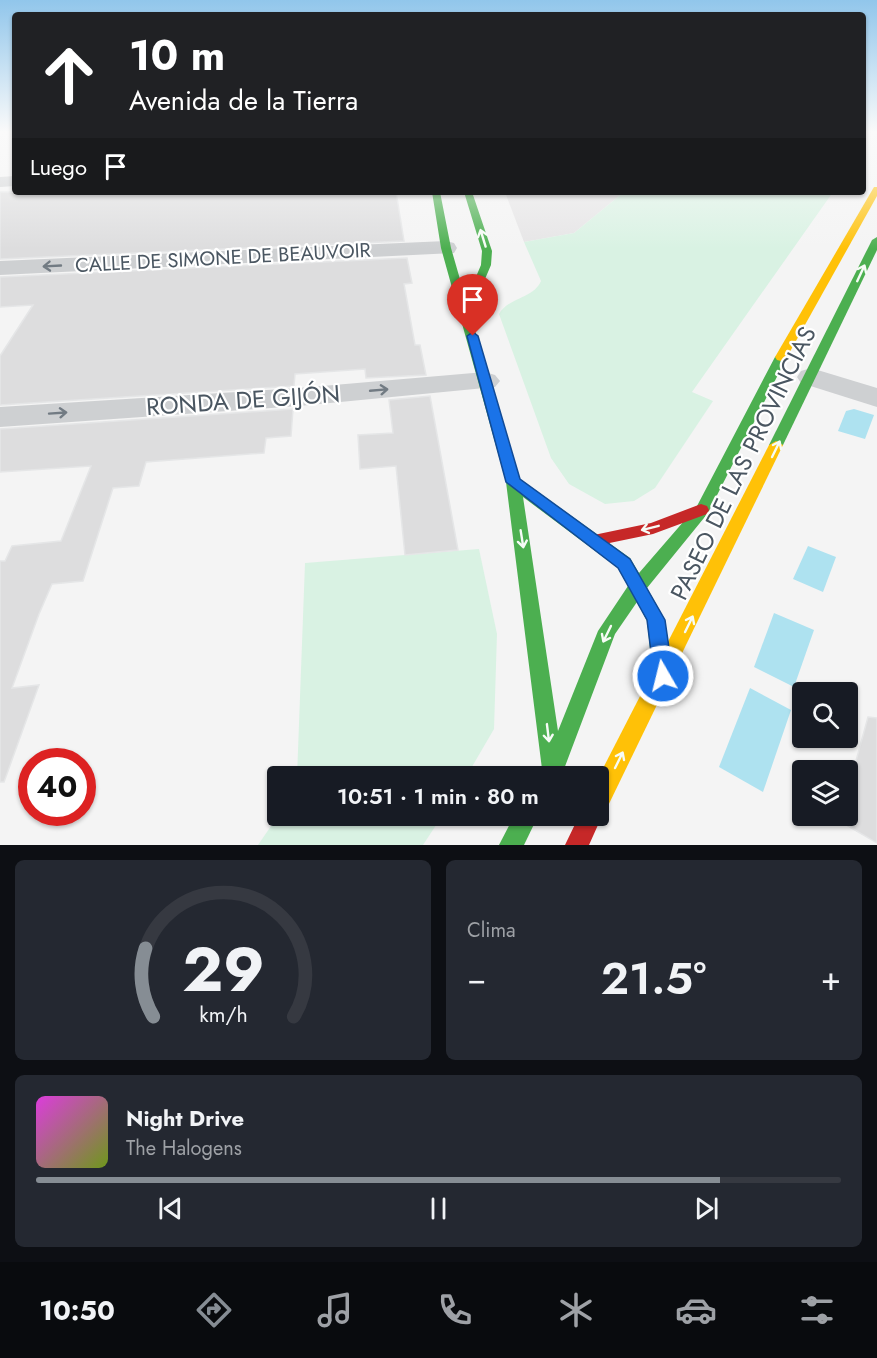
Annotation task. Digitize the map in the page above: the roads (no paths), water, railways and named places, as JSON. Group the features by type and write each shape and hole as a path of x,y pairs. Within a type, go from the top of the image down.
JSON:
{"street":[{"name":"PASEO DE LAS PROVINCIAS","path":"554,766 607,631 639,585 703,509 790,340 877,189"},
{"path":"437,195 446,248 513,482 550,766"},
{"path":"466,313 486,265 487,251 469,195"},
{"name":"PASEO DE LAS PROVINCIAS","path":"609,781 663,676 877,240"},
{"path":"446,248 456,251 480,278"},
{"name":"CALLE DE SIMONE DE BEAUVOIR","path":"0,268 446,248"},
{"path":"811,377 877,398"},
{"name":"RONDA DE GIJÓN","path":"0,417 299,397 485,381"},
{"name":"PASEO DE LAS PROVINCIAS","path":"513,482 624,563 639,585"},
{"path":"595,540 653,528 703,509"},
{"path":"639,585 656,620 663,676"},
{"path":"511,845 521,826"},
{"path":"577,845 586,826"}],"water":[{"path":"854,409 874,415 865,439 838,431 846,411"},
{"path":"808,546 836,557 823,592 793,579"},
{"path":"774,613 814,630 796,682 792,682 792,686 754,667"},
{"path":"750,688 791,710 763,792 719,767"}]}
